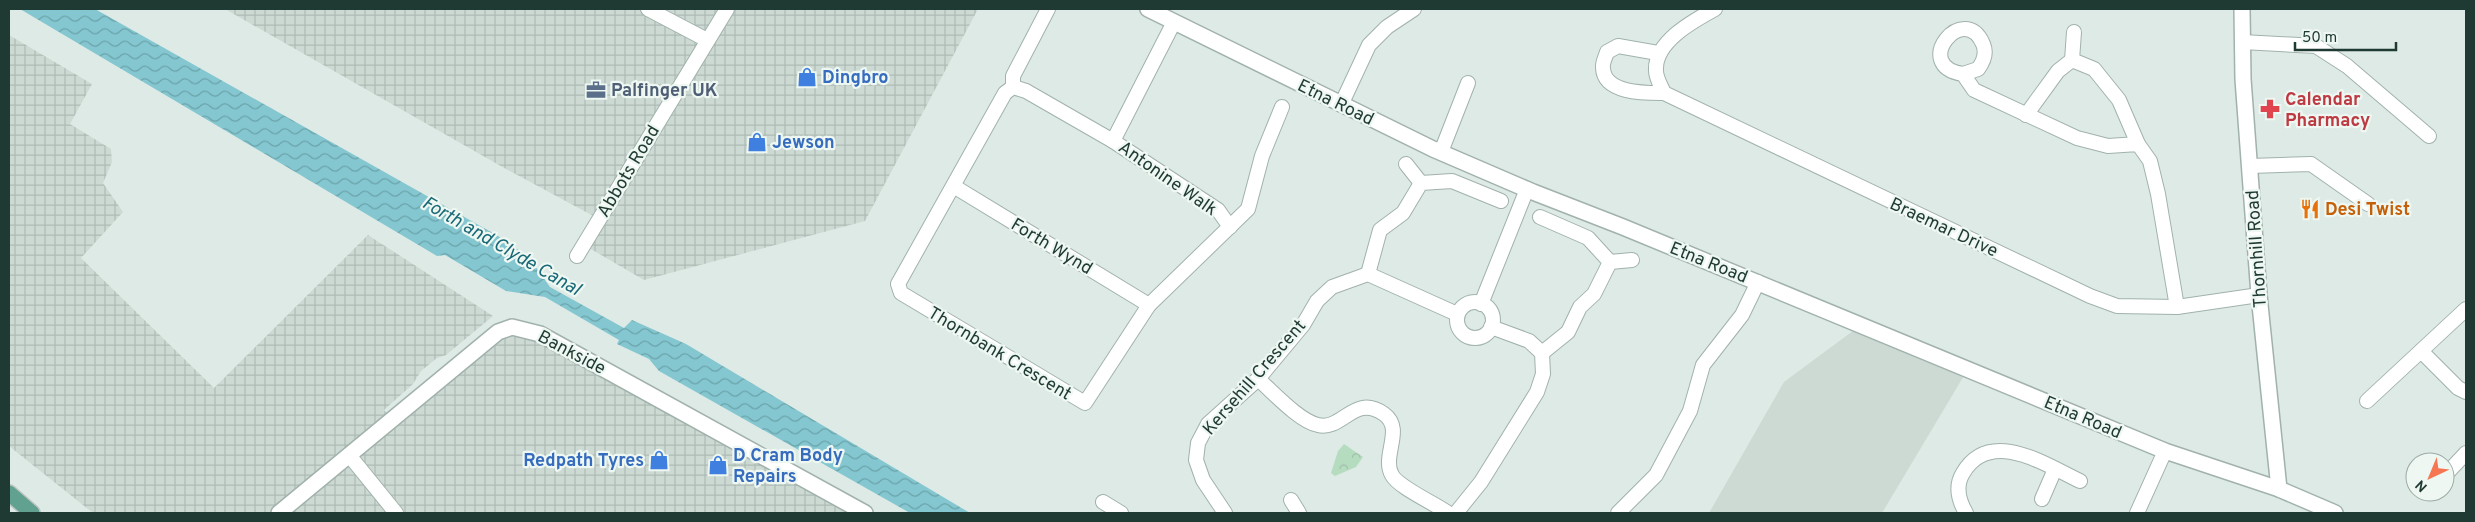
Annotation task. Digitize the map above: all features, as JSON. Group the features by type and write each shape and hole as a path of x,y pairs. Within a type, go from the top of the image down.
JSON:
{"main road":[{"path":"9,493 32,513"}],"street":[{"path":"648,9 706,40"},
{"name":"Abbots Road","path":"577,256 726,9"},
{"path":"955,187 1005,94 1013,87 1014,76 1048,9"},
{"name":"Etna Road","path":"1148,9 1341,105 1441,152 1527,189 1758,282 2165,451 2280,489 2335,513"},
{"path":"1341,105 1369,45 1387,27 1414,9"},
{"path":"1658,53 1618,46 1607,52 1602,68 1608,81 1630,92 1664,93 1656,71 1658,53 1684,27 1715,9"},
{"name":"Thornhill Road","path":"2242,9 2242,42 2259,295 2280,489"},
{"name":"Antonine Walk","path":"1174,22 1113,141 1218,210 1230,227"},
{"path":"2026,115 2058,71 2072,60 2074,32"},
{"path":"2242,42 2316,46 2348,66 2429,136"},
{"path":"2072,60 2094,68 2119,100 2138,144 2150,161 2158,194 2177,307"},
{"path":"1963,74 1974,90 2084,140 2108,146 2138,144"},
{"path":"1441,152 1468,83"},
{"path":"1013,87 1026,91 1113,141"},
{"name":"Braemar Drive","path":"1664,93 2090,296 2118,306 2177,307 2259,295"},
{"path":"1149,305 1248,209 1262,156 1282,107"},
{"path":"1406,164 1421,183"},
{"path":"2250,166 2311,164 2368,204"},
{"path":"1421,183 1452,181 1501,201"},
{"path":"1421,183 1403,213 1380,230 1368,274 1458,314"},
{"name":"Thornbank Crescent","path":"955,187 898,284 901,294 1085,403 1149,305"},
{"name":"Forth Wynd","path":"955,187 1149,305"},
{"path":"1481,304 1527,189"},
{"path":"1540,217 1588,238 1610,262"},
{"path":"1610,262 1632,260"},
{"path":"1542,353 1568,332 1580,307 1594,294 1610,262"},
{"name":"Kersehill Crescent","path":"1225,513 1203,480 1196,460 1198,443 1208,424 1258,378 1302,325 1317,301 1332,287 1368,274"},
{"path":"1618,513 1656,475 1690,411 1703,365 1742,315 1758,282"},
{"path":"1468,303 1481,304 1491,313 1491,327 1482,336 1469,337 1462,333 1458,326 1458,314 1468,303"},
{"path":"2367,401 2466,309"},
{"name":"Bankside","path":"280,513 498,332 512,327 540,334 865,513"},
{"path":"1456,513 1481,482 1537,392 1543,374 1542,353 1529,341 1491,327"},
{"path":"2421,351 2458,388 2466,392"},
{"path":"1258,378 1304,419 1316,425 1339,420 1358,408 1371,407 1385,415 1391,423 1394,435 1389,456 1390,473 1404,487 1428,499 1448,513"},
{"path":"1966,513 1960,503 1958,490 1960,478 1966,468 1986,454 2000,450 2016,451 2080,481"},
{"path":"2137,513 2165,451"},
{"path":"2455,465 2466,453"},
{"path":"349,455 396,513"},
{"path":"2042,499 2055,469"},
{"path":"1292,500 1299,513"},
{"path":"1103,502 1121,513"}],"shaded area":[{"path":"225,9 978,9 865,221 644,280 584,245 599,219 506,169"},
{"path":"9,35 92,84 70,124 111,149 112,162 103,183 123,212 81,258 214,388 368,235 493,316 446,355 437,358 421,371 413,384 384,410 392,419 512,327 865,513 93,513 9,446"},
{"path":"1861,325 1968,369 1882,513 1709,513 1784,382"}],"green space":[{"path":"1344,444 1363,457 1356,467 1335,476 1331,473 1338,451"}],"water":[{"name":"Forth and Clyde Canal","path":"20,9 95,9 498,236 528,256 550,287 624,328 632,320 686,344 970,513 910,513 659,371 649,359 617,344 619,340 545,297 506,291 445,255 437,256"}],"place":[{"name":"Dingbro","path":"807,77"},
{"name":"Palfinger UK","path":"596,90"},
{"name":"Calendar Pharmacy","path":"2270,109"},
{"name":"Jewson","path":"757,142"},
{"name":"Desi Twist","path":"2310,209"},
{"name":"Redpath Tyres","path":"659,460"},
{"name":"D Cram Body Repairs","path":"718,465"}]}
